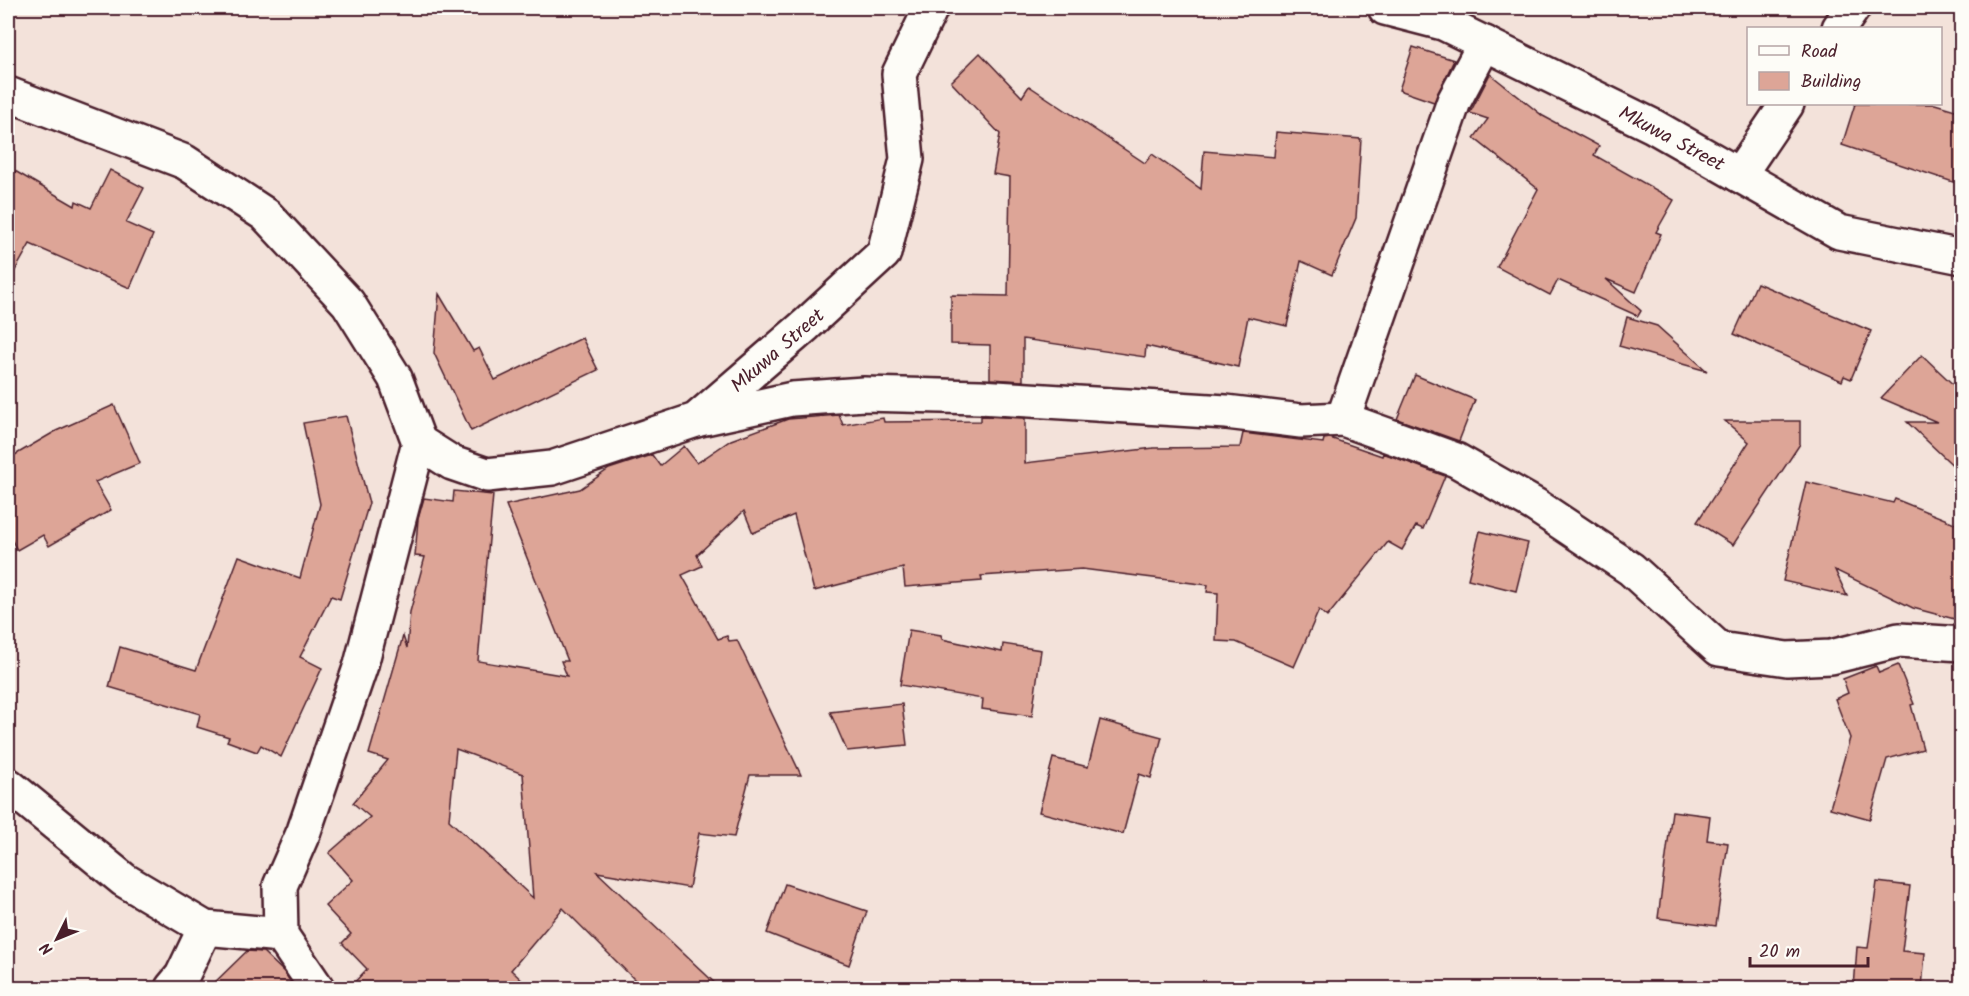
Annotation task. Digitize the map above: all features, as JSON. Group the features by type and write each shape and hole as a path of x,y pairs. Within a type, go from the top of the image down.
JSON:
{"street":[{"name":"Mkuwa Street","path":"418,442 452,463 487,475 552,468 696,420 806,325 884,253 907,159 899,74 931,8"},
{"name":"Mkuwa Street","path":"1386,8 1443,23 1653,126 1839,232 1962,257"},
{"path":"1840,27 1853,8"},
{"path":"1343,419 1454,100 1485,44"},
{"path":"8,94 185,162 266,214 348,303 395,378 418,442 361,665 304,831 280,886 281,935 317,988"},
{"path":"1739,175 1786,105"},
{"path":"696,420 792,399 864,394 980,397 1214,411 1301,421 1343,419 1456,460 1534,505 1631,569 1719,649 1787,659 1831,657 1899,640 1962,644"},
{"path":"8,785 124,880 205,928 281,935"},
{"path":"172,988 182,976 205,928"}],"building":[{"path":"1413,47 1454,60 1434,102 1399,90"},
{"path":"980,53 1022,97 1029,86 1145,163 1152,154 1201,189 1204,151 1274,157 1276,132 1361,139 1356,218 1332,275 1301,261 1287,326 1248,317 1238,367 1146,346 1145,357 1023,339 1023,381 990,379 990,345 951,344 951,295 1008,296 1010,177 993,174 1000,134 951,82"},
{"path":"1490,74 1543,116 1599,146 1594,155 1674,200 1656,232 1661,234 1636,292 1606,279 1641,311 1638,316 1558,280 1550,295 1497,267 1538,189 1474,138 1488,119 1470,113"},
{"path":"1855,105 1938,105 1962,112 1962,185 1842,145"},
{"path":"8,167 75,206 76,201 91,208 110,170 144,188 126,223 153,235 130,288 30,244 8,283"},
{"path":"1757,283 1871,331 1851,379 1844,376 1842,381 1734,334"},
{"path":"439,294 473,351 479,348 495,380 582,338 598,370 471,431 434,353"},
{"path":"1627,317 1657,326 1707,371 1619,346"},
{"path":"1922,355 1962,393 1962,474 1907,422 1937,422 1881,398"},
{"path":"1415,375 1475,400 1459,441 1397,419"},
{"path":"114,405 140,463 95,482 111,510 49,546 43,535 17,550 8,533 8,459 56,431"},
{"path":"839,415 843,425 883,418 884,422 981,421 981,416 1025,418 1025,463 1154,448 1240,447 1243,433 1323,443 1324,439 1330,438 1382,456 1383,453 1445,476 1423,529 1416,526 1402,550 1388,542 1327,617 1319,610 1294,667 1236,642 1216,641 1218,593 1207,592 1208,585 1082,569 981,576 982,581 905,587 903,568 814,591 794,515 753,533 744,511 697,555 702,566 682,575 718,639 727,636 729,641 737,640 801,775 750,775 734,837 699,833 689,888 597,872 720,988 643,988 563,908 511,970 530,988 349,988 367,969 342,943 351,934 325,906 353,880 329,853 370,817 353,803 388,760 369,754 403,636 407,648 410,612 425,557 415,556 418,519 424,498 453,502 454,491 493,495 478,661 567,676 561,661 568,661 506,505 580,489 609,469 652,455 660,466 684,446 697,463 731,440 788,419","holes":["456,749 523,774 533,898 449,820"]},
{"path":"346,416 369,503 340,599 331,596 300,657 322,668 281,757 261,745 257,752 227,741 229,737 197,727 200,714 109,687 120,647 196,670 239,556 300,578 320,504 303,423"},
{"path":"1725,421 1800,421 1800,444 1733,545 1697,522 1749,442"},
{"path":"1806,482 1893,503 1895,499 1962,526 1962,621 1913,608 1835,570 1847,596 1783,581"},
{"path":"1480,531 1528,543 1516,591 1468,579"},
{"path":"909,630 941,635 942,639 1002,652 1003,644 1041,650 1032,716 982,709 983,699 900,685"},
{"path":"1898,665 1914,704 1911,705 1923,749 1887,759 1870,819 1830,808 1850,738 1835,699 1848,693 1843,679 1876,666 1879,673"},
{"path":"902,704 907,745 847,751 830,712"},
{"path":"1100,720 1162,737 1151,778 1139,774 1123,834 1039,812 1053,758 1088,767"},
{"path":"1672,811 1710,816 1707,840 1728,843 1716,926 1658,918"},
{"path":"1877,882 1910,886 1902,951 1925,953 1922,988 1854,988 1857,947 1868,948"},
{"path":"785,884 867,911 849,965 767,933"},
{"path":"247,951 263,952 284,972 295,988 209,988"}]}
